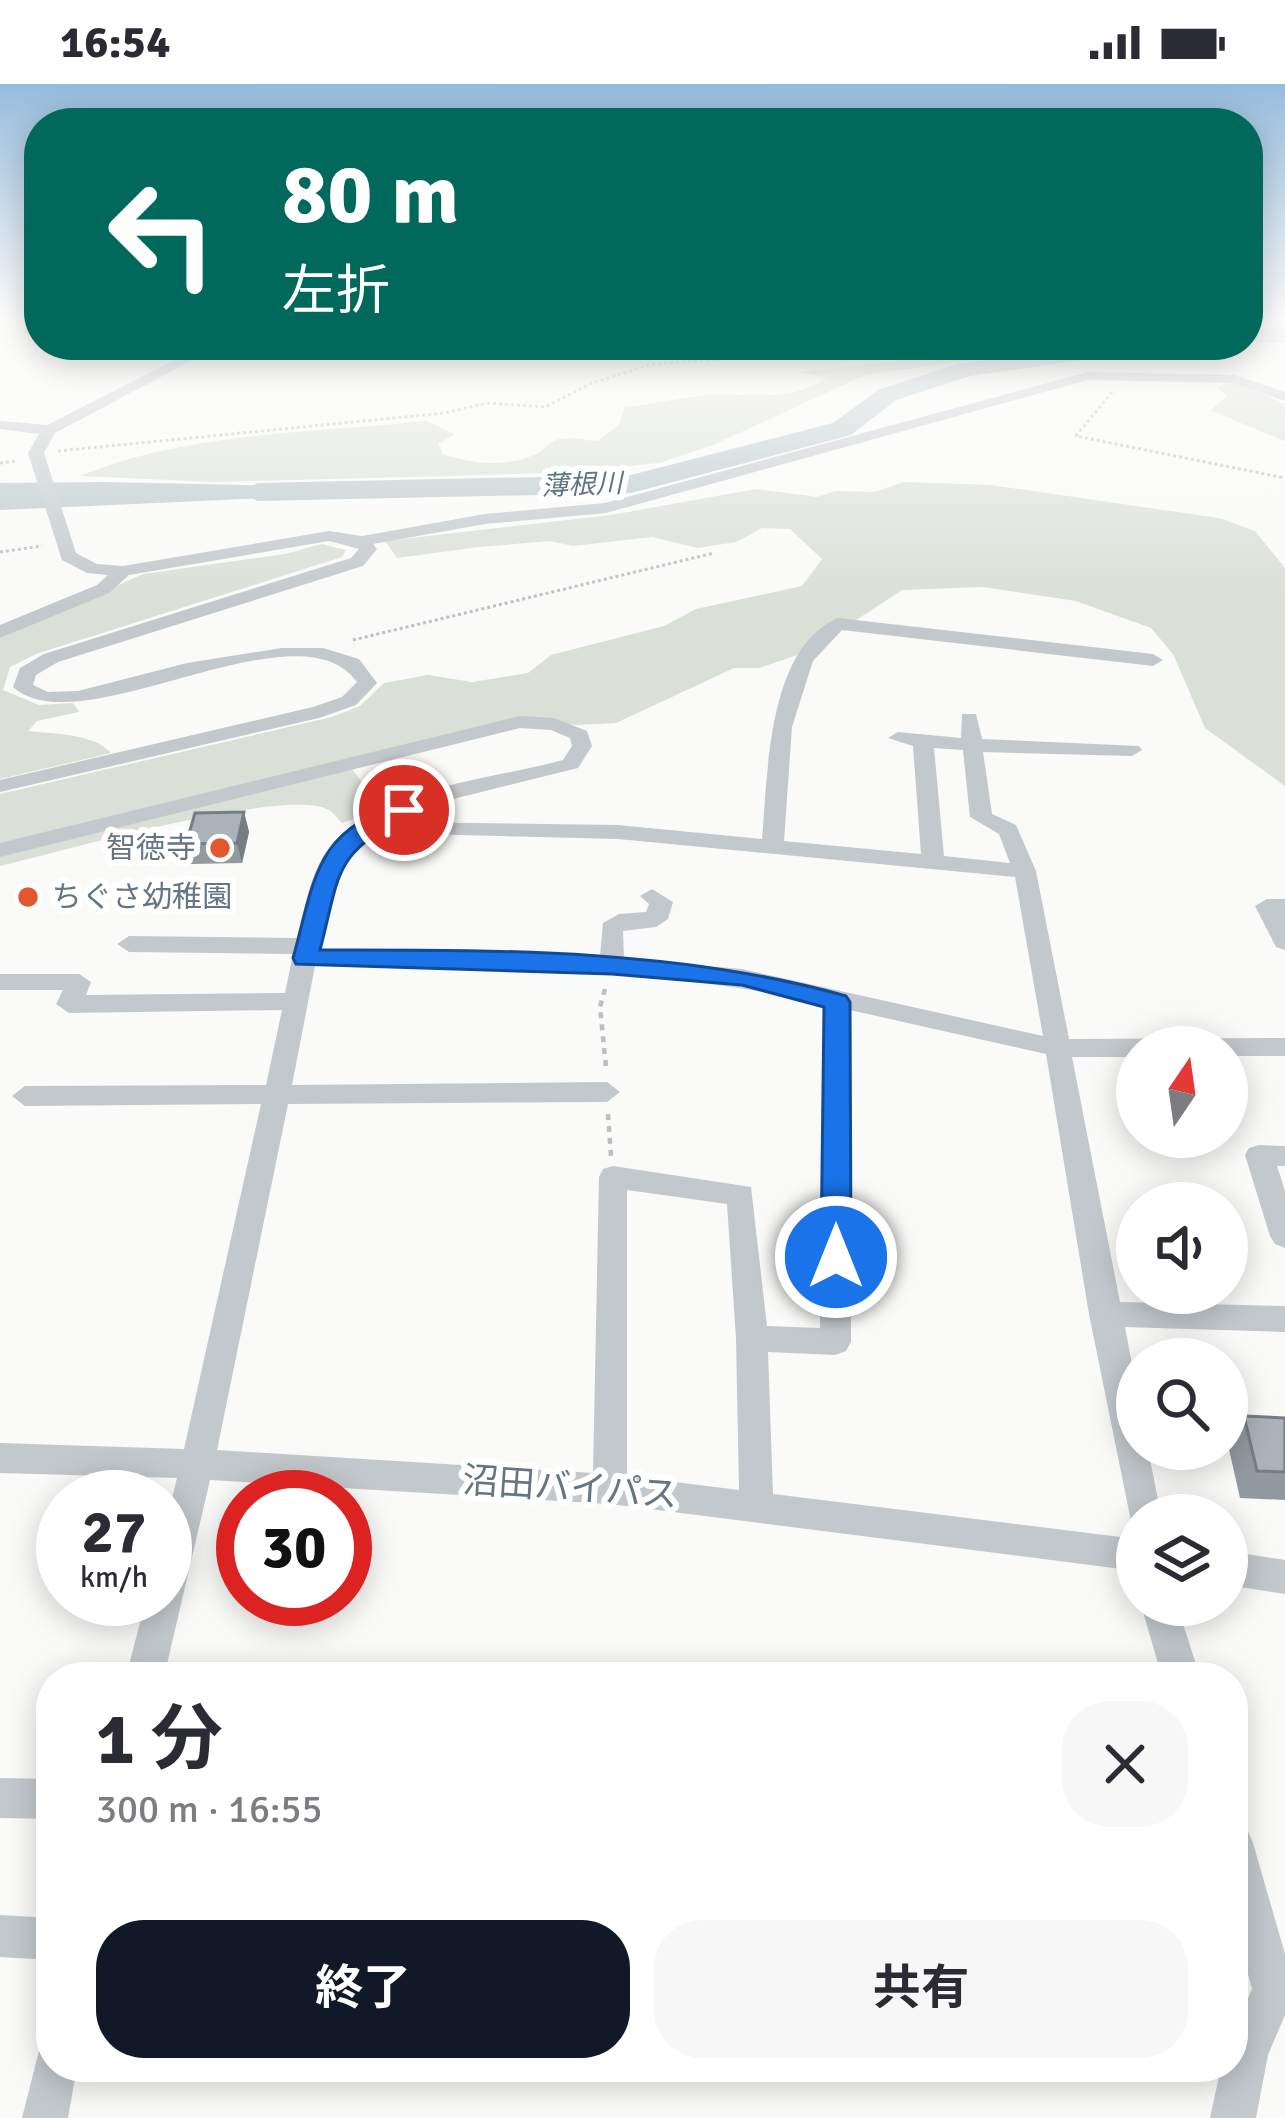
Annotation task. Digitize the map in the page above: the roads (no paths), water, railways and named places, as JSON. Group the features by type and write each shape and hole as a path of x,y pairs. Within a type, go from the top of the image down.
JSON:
{"street":[{"path":"0,425 49,430 78,415"},
{"path":"49,430 36,453 68,556 82,566 123,572 317,537 362,541 485,519 605,508 933,415"},
{"path":"0,786 320,712 362,692 367,683 357,665 320,652 275,652 62,699 32,694 21,681 37,663 51,658 357,562 368,549 362,541"},
{"path":"0,632 103,589 123,572"},
{"path":"772,848 782,727 804,659 838,625 1101,645 1153,660"},
{"path":"969,718 981,817 1008,830 1024,871 1140,1494"},
{"path":"0,850 520,722 554,724 580,735 580,755 571,764 448,795 367,828 334,856 306,952 192,1489"},
{"path":"898,738 970,746 1132,750"},
{"path":"923,740 933,863"},
{"path":"367,828 617,832 1024,871"},
{"path":"612,966 611,928 619,922 656,919 661,902 652,896"},
{"path":"1285,906 1267,906 1285,942"},
{"path":"129,944 612,966 742,977 1057,1048 1285,1047"},
{"path":"0,982 79,982 69,1004 296,1001"},
{"path":"752,1338 835,1342 837,1002"},
{"path":"25,1096 607,1092"},
{"path":"1285,1156 1258,1155 1285,1236"},
{"path":"610,1489 613,1177 741,1195 752,1338 756,1504"},
{"path":"1104,1314 1285,1319"},
{"name":"沼田バイパス","path":"0,1458 610,1489 1116,1552"},
{"path":"1248,1571 1285,1577"},
{"path":"149,1662 158,1626"},
{"path":"1165,1626 1176,1662"},
{"path":"0,1798 36,1799"},
{"path":"1248,1890 1280,1989 1248,2050"},
{"path":"0,1936 36,1938"},
{"path":"45,2118 53,2082"},
{"path":"1233,2118 1240,2082"}],"waterway":[{"name":"薄根川","path":"257,492 631,484 842,429 861,415"}],"place":[{"name":"智徳寺","path":"220,848"},
{"name":"ちぐさ幼稚園","path":"28,897"}]}
